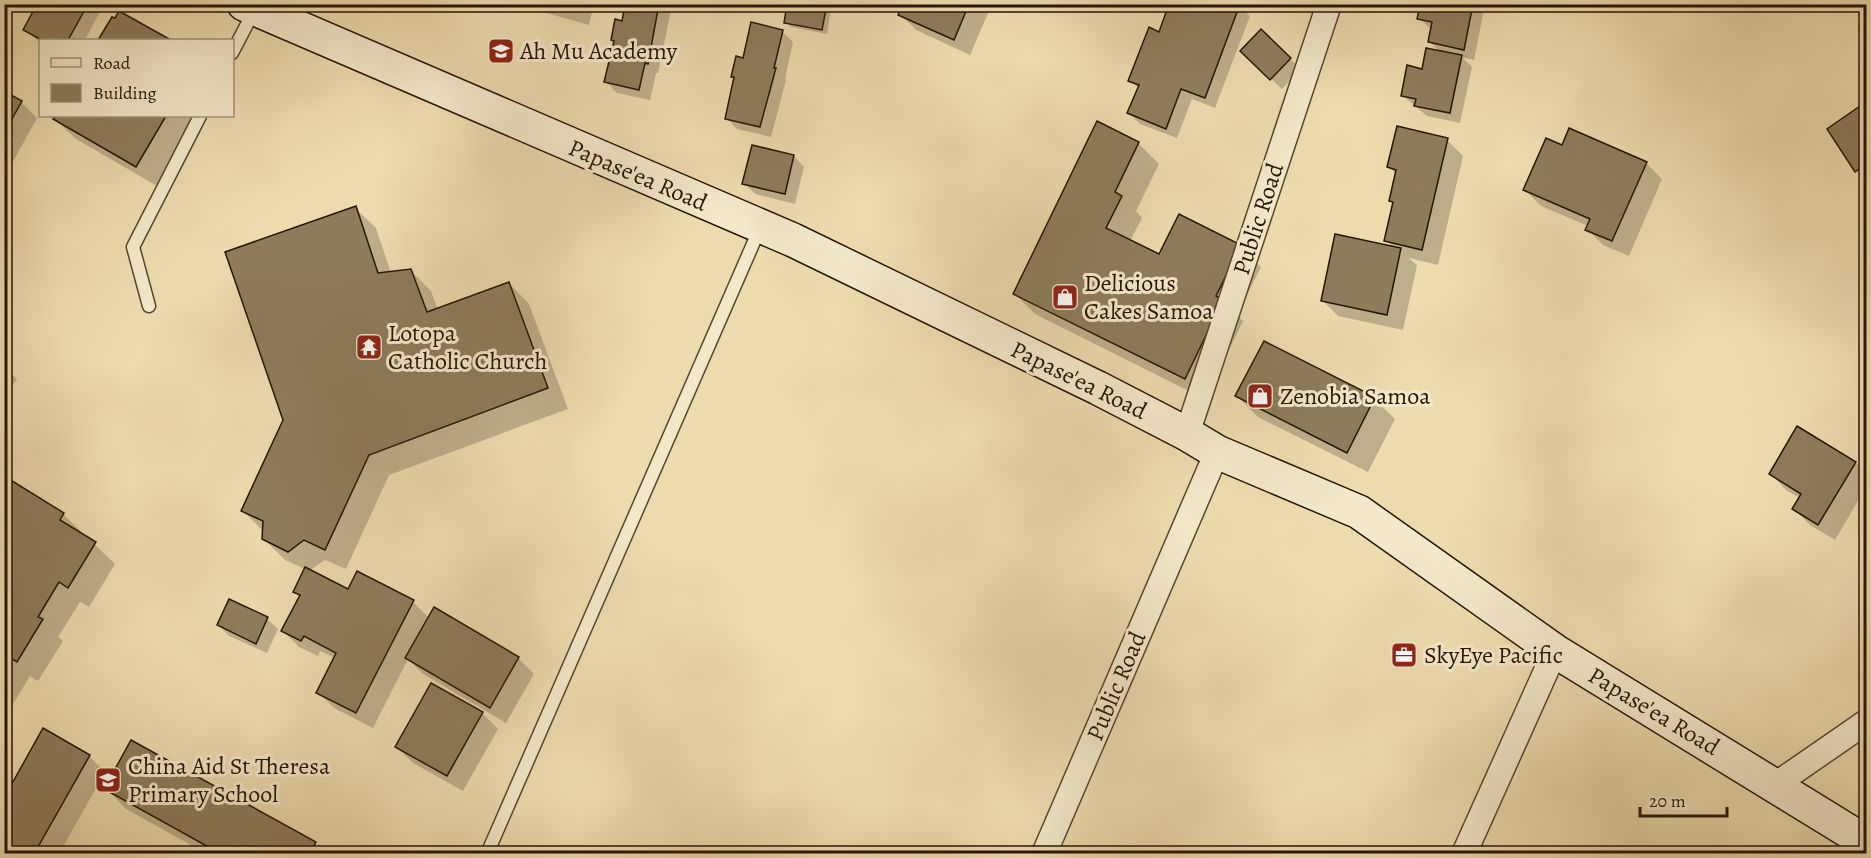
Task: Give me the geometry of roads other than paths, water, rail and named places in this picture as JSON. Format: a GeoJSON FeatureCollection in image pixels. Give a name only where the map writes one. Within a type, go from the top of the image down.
{"type":"FeatureCollection","features":[{"type":"Feature","properties":{"kind":"main road","name":"Papase'ea Road"},"geometry":{"type":"LineString","coordinates":[[249,7],[761,226],[1098,388],[1217,452],[1359,512],[1555,651],[1866,842]]}},
{"type":"Feature","properties":{"kind":"street","name":"Public Road"},"geometry":{"type":"LineString","coordinates":[[1187,434],[1329,4]]}},
{"type":"Feature","properties":{"kind":"street","name":"Public Road"},"geometry":{"type":"LineString","coordinates":[[1044,854],[1217,452]]}},
{"type":"Feature","properties":{"kind":"street"},"geometry":{"type":"LineString","coordinates":[[1464,854],[1555,651]]}},
{"type":"Feature","properties":{"kind":"street"},"geometry":{"type":"LineString","coordinates":[[1775,785],[1866,722]]}},
{"type":"Feature","properties":{"kind":"lane"},"geometry":{"type":"LineString","coordinates":[[234,47],[249,7]]}},
{"type":"Feature","properties":{"kind":"lane"},"geometry":{"type":"LineString","coordinates":[[149,306],[133,247],[199,117]]}},
{"type":"Feature","properties":{"kind":"lane"},"geometry":{"type":"LineString","coordinates":[[487,854],[761,226]]}},
{"type":"Feature","properties":{"kind":"place","name":"Ah Mu Academy"},"geometry":{"type":"Point","coordinates":[501,51]}},
{"type":"Feature","properties":{"kind":"place","name":"Delicious Cakes Samoa"},"geometry":{"type":"Point","coordinates":[1065,297]}},
{"type":"Feature","properties":{"kind":"place","name":"Lotopa Catholic Church"},"geometry":{"type":"Point","coordinates":[369,347]}},
{"type":"Feature","properties":{"kind":"place","name":"Zenobia Samoa"},"geometry":{"type":"Point","coordinates":[1260,396]}},
{"type":"Feature","properties":{"kind":"place","name":"SkyEye Pacific"},"geometry":{"type":"Point","coordinates":[1404,655]}},
{"type":"Feature","properties":{"kind":"place","name":"China Aid St Theresa Primary School"},"geometry":{"type":"Point","coordinates":[108,780]}}]}
